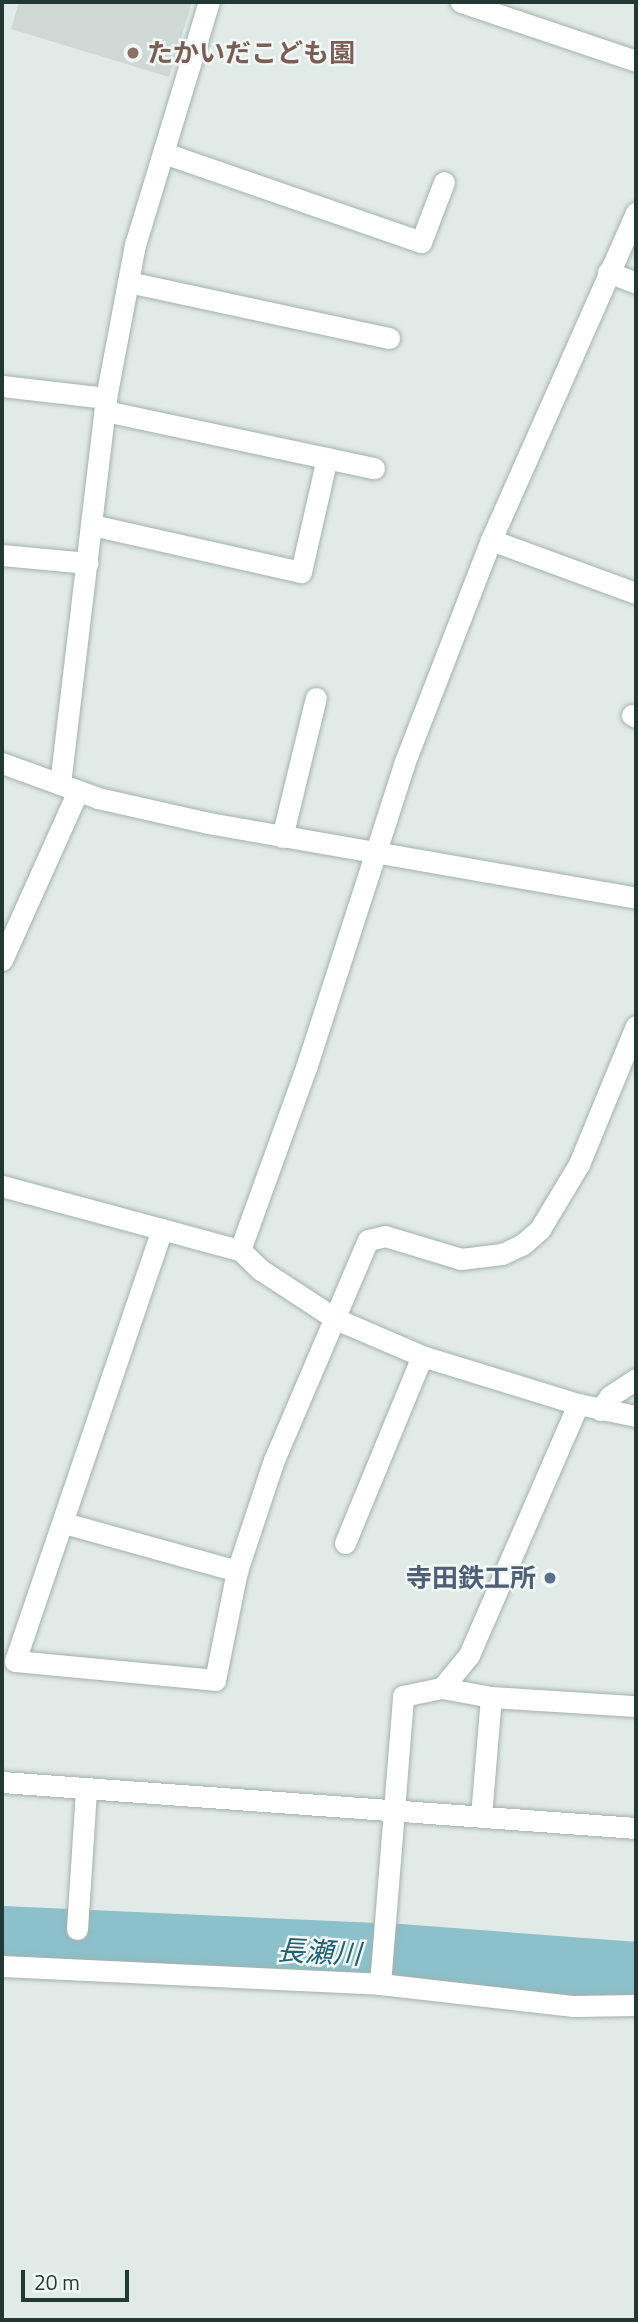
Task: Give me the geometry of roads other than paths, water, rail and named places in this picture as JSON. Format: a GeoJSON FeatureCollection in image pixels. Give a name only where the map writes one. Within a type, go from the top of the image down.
{"type":"FeatureCollection","features":[{"type":"Feature","properties":{"kind":"street"},"geometry":{"type":"LineString","coordinates":[[2,959],[69,787],[105,404],[128,282],[209,2]]}},
{"type":"Feature","properties":{"kind":"street"},"geometry":{"type":"LineString","coordinates":[[461,2],[636,61]]}},
{"type":"Feature","properties":{"kind":"street"},"geometry":{"type":"LineString","coordinates":[[164,153],[421,242],[444,182]]}},
{"type":"Feature","properties":{"kind":"street"},"geometry":{"type":"LineString","coordinates":[[240,1250],[306,1068],[372,854],[491,540],[636,213]]}},
{"type":"Feature","properties":{"kind":"street"},"geometry":{"type":"LineString","coordinates":[[608,272],[636,283]]}},
{"type":"Feature","properties":{"kind":"street"},"geometry":{"type":"LineString","coordinates":[[128,282],[389,338]]}},
{"type":"Feature","properties":{"kind":"street"},"geometry":{"type":"LineString","coordinates":[[2,386],[105,404],[374,468]]}},
{"type":"Feature","properties":{"kind":"street"},"geometry":{"type":"LineString","coordinates":[[92,525],[301,572],[327,458]]}},
{"type":"Feature","properties":{"kind":"street"},"geometry":{"type":"LineString","coordinates":[[491,540],[636,593]]}},
{"type":"Feature","properties":{"kind":"street"},"geometry":{"type":"LineString","coordinates":[[2,555],[88,563]]}},
{"type":"Feature","properties":{"kind":"street"},"geometry":{"type":"LineString","coordinates":[[282,837],[316,698]]}},
{"type":"Feature","properties":{"kind":"street"},"geometry":{"type":"LineString","coordinates":[[2,763],[69,787],[282,837],[636,898]]}},
{"type":"Feature","properties":{"kind":"street"},"geometry":{"type":"LineString","coordinates":[[162,1229],[64,1523],[8,1661],[215,1680],[237,1571],[274,1460],[368,1240],[385,1236],[461,1259],[482,1258],[523,1244],[540,1229],[579,1164],[636,1026]]}},
{"type":"Feature","properties":{"kind":"street"},"geometry":{"type":"LineString","coordinates":[[2,1186],[240,1250],[261,1270],[336,1319],[422,1356],[578,1404],[636,1416]]}},
{"type":"Feature","properties":{"kind":"street"},"geometry":{"type":"LineString","coordinates":[[345,1544],[422,1356]]}},
{"type":"Feature","properties":{"kind":"street"},"geometry":{"type":"LineString","coordinates":[[600,1410],[610,1396],[636,1379]]}},
{"type":"Feature","properties":{"kind":"street"},"geometry":{"type":"LineString","coordinates":[[442,1688],[477,1641],[578,1404]]}},
{"type":"Feature","properties":{"kind":"street"},"geometry":{"type":"LineString","coordinates":[[64,1523],[237,1571]]}},
{"type":"Feature","properties":{"kind":"street"},"geometry":{"type":"LineString","coordinates":[[380,1984],[403,1696],[442,1688],[491,1697],[636,1706]]}},
{"type":"Feature","properties":{"kind":"street"},"geometry":{"type":"LineString","coordinates":[[481,1816],[491,1697]]}},
{"type":"Feature","properties":{"kind":"street"},"geometry":{"type":"LineString","coordinates":[[2,1782],[636,1828]]}},
{"type":"Feature","properties":{"kind":"street"},"geometry":{"type":"LineString","coordinates":[[77,1929],[86,1788]]}},
{"type":"Feature","properties":{"kind":"street"},"geometry":{"type":"LineString","coordinates":[[2,1966],[380,1984],[574,2006],[636,2006]]}},
{"type":"Feature","properties":{"kind":"waterway","name":"長瀬川"},"geometry":{"type":"LineString","coordinates":[[2,1938],[398,1956],[636,1974]]}},
{"type":"Feature","properties":{"kind":"place","name":"たかいだこども園"},"geometry":{"type":"Point","coordinates":[133,53]}},
{"type":"Feature","properties":{"kind":"place","name":"寺田鉄工所"},"geometry":{"type":"Point","coordinates":[550,1578]}}]}
